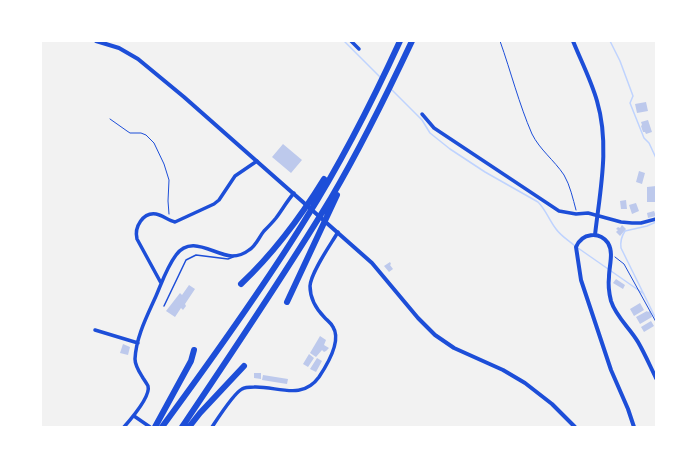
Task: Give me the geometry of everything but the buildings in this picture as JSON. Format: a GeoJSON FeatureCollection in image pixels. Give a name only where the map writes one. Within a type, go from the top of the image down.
{"type":"FeatureCollection","features":[{"type":"Feature","properties":{"kind":"highway"},"geometry":{"type":"LineString","coordinates":[[162,427],[238,322],[287,248],[327,182],[368,106],[400,41]]}},
{"type":"Feature","properties":{"kind":"highway"},"geometry":{"type":"LineString","coordinates":[[287,302],[357,152],[412,41]]}},
{"type":"Feature","properties":{"kind":"highway"},"geometry":{"type":"LineString","coordinates":[[242,284],[275,249],[290,230],[320,187],[368,106]]}},
{"type":"Feature","properties":{"kind":"highway"},"geometry":{"type":"LineString","coordinates":[[182,427],[307,237],[357,152]]}},
{"type":"Feature","properties":{"kind":"highway"},"geometry":{"type":"LineString","coordinates":[[154,427],[191,361],[194,350]]}},
{"type":"Feature","properties":{"kind":"highway"},"geometry":{"type":"LineString","coordinates":[[189,427],[200,413],[244,366]]}},
{"type":"Feature","properties":{"kind":"street"},"geometry":{"type":"LineString","coordinates":[[96,41],[119,48],[147,65],[372,263],[418,318],[435,335],[454,348],[503,370],[524,382],[552,404],[575,427]]}},
{"type":"Feature","properties":{"kind":"street"},"geometry":{"type":"LineString","coordinates":[[351,41],[359,48]]}},
{"type":"Feature","properties":{"kind":"street"},"geometry":{"type":"LineString","coordinates":[[573,41],[592,86],[602,120],[604,152],[595,235]]}},
{"type":"Feature","properties":{"kind":"street"},"geometry":{"type":"LineString","coordinates":[[422,114],[434,128],[559,211],[576,214],[588,213],[621,222],[632,223],[641,223],[656,219]]}},
{"type":"Feature","properties":{"kind":"street"},"geometry":{"type":"LineString","coordinates":[[161,283],[136,233],[139,223],[147,215],[152,214],[158,214],[174,222],[214,204],[219,200],[235,176],[257,161]]}},
{"type":"Feature","properties":{"kind":"street"},"geometry":{"type":"LineString","coordinates":[[124,427],[136,417],[145,399],[148,387],[137,369],[135,360],[138,343],[144,322],[169,265],[177,253],[184,248],[194,246],[204,247],[231,256],[249,250],[254,246],[263,232],[277,217],[283,206],[294,193]]}},
{"type":"Feature","properties":{"kind":"street"},"geometry":{"type":"LineString","coordinates":[[212,427],[236,393],[242,388],[261,387],[292,391],[300,390],[313,384],[319,377],[334,352],[336,332],[333,326],[316,308],[312,301],[310,284],[320,262],[338,232]]}},
{"type":"Feature","properties":{"kind":"street"},"geometry":{"type":"LineString","coordinates":[[634,427],[611,370],[580,275],[576,247],[586,236],[595,235],[604,239],[608,244],[611,254],[608,284],[611,301],[616,311],[638,342],[656,378]]}},
{"type":"Feature","properties":{"kind":"street"},"geometry":{"type":"LineString","coordinates":[[95,330],[138,343]]}},
{"type":"Feature","properties":{"kind":"street"},"geometry":{"type":"LineString","coordinates":[[136,417],[150,427]]}},
{"type":"Feature","properties":{"kind":"lane"},"geometry":{"type":"LineString","coordinates":[[164,306],[186,260],[196,254],[228,260],[236,255]]}},
{"type":"Feature","properties":{"kind":"path"},"geometry":{"type":"LineString","coordinates":[[500,41],[519,101],[533,134],[542,149],[552,159],[565,177],[576,209],[576,214]]}},
{"type":"Feature","properties":{"kind":"path"},"geometry":{"type":"LineString","coordinates":[[110,119],[130,133],[141,133],[146,135],[154,143],[164,164],[169,180],[168,220]]}},
{"type":"Feature","properties":{"kind":"path"},"geometry":{"type":"LineString","coordinates":[[611,254],[624,264],[656,322]]}},
{"type":"Feature","properties":{"kind":"waterway"},"geometry":{"type":"LineString","coordinates":[[344,41],[381,78]]}},
{"type":"Feature","properties":{"kind":"waterway"},"geometry":{"type":"LineString","coordinates":[[610,41],[620,61],[633,96],[630,103],[644,138],[649,143],[656,158]]}},
{"type":"Feature","properties":{"kind":"waterway"},"geometry":{"type":"LineString","coordinates":[[392,90],[422,120],[430,133],[450,149],[485,172],[538,202],[562,236],[575,246]]}},
{"type":"Feature","properties":{"kind":"waterway"},"geometry":{"type":"LineString","coordinates":[[656,222],[647,226],[625,231],[621,243],[621,248],[656,319]]}},
{"type":"Feature","properties":{"kind":"waterway"},"geometry":{"type":"LineString","coordinates":[[578,248],[644,294]]}}]}
